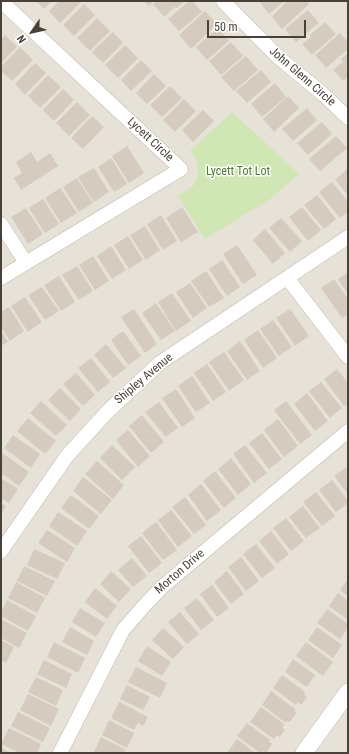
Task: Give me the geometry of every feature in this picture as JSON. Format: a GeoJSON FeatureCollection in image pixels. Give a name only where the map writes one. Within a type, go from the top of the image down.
{"type":"FeatureCollection","features":[{"type":"Feature","properties":{"kind":"street","name":"Lycett Circle"},"geometry":{"type":"LineString","coordinates":[[1,1],[181,169],[1,278]]}},
{"type":"Feature","properties":{"kind":"street","name":"John Glenn Circle"},"geometry":{"type":"LineString","coordinates":[[223,1],[278,58],[324,95],[348,118]]}},
{"type":"Feature","properties":{"kind":"street"},"geometry":{"type":"LineString","coordinates":[[1,224],[26,263]]}},
{"type":"Feature","properties":{"kind":"street","name":"Shipley Avenue"},"geometry":{"type":"LineString","coordinates":[[1,551],[67,456],[108,411],[161,362],[288,279],[348,237]]}},
{"type":"Feature","properties":{"kind":"street"},"geometry":{"type":"LineString","coordinates":[[288,279],[348,357]]}},
{"type":"Feature","properties":{"kind":"street","name":"Morton Drive"},"geometry":{"type":"LineString","coordinates":[[60,753],[123,630],[143,607],[162,587],[348,431]]}},
{"type":"Feature","properties":{"kind":"street"},"geometry":{"type":"LineString","coordinates":[[304,753],[348,692]]}},
{"type":"Feature","properties":{"kind":"shaded area"},"geometry":{"type":"Polygon","coordinates":[[[1,1],[348,1],[348,753],[1,753],[1,1]]]}},
{"type":"Feature","properties":{"kind":"green space","name":"Lycett Tot Lot"},"geometry":{"type":"Polygon","coordinates":[[[232,112],[299,174],[269,200],[205,239],[178,196],[194,185],[198,175],[197,160],[190,151],[232,112]]]}},
{"type":"Feature","properties":{"kind":"building"},"geometry":{"type":"Polygon","coordinates":[[[36,1],[52,1],[44,9],[36,1]]]}},
{"type":"Feature","properties":{"kind":"building"},"geometry":{"type":"Polygon","coordinates":[[[59,1],[81,2],[60,23],[49,11],[59,1]]]}},
{"type":"Feature","properties":{"kind":"building"},"geometry":{"type":"Polygon","coordinates":[[[144,1],[154,1],[149,6],[144,1]]]}},
{"type":"Feature","properties":{"kind":"building"},"geometry":{"type":"Polygon","coordinates":[[[157,1],[185,1],[177,8],[175,7],[164,17],[153,4],[157,1]]]}},
{"type":"Feature","properties":{"kind":"building"},"geometry":{"type":"Polygon","coordinates":[[[189,1],[192,1],[202,12],[179,31],[168,19],[189,1]]]}},
{"type":"Feature","properties":{"kind":"building"},"geometry":{"type":"Polygon","coordinates":[[[259,1],[284,1],[269,14],[259,1]]]}},
{"type":"Feature","properties":{"kind":"building"},"geometry":{"type":"Polygon","coordinates":[[[287,1],[307,1],[309,4],[282,29],[272,17],[287,1]]]}},
{"type":"Feature","properties":{"kind":"building"},"geometry":{"type":"Polygon","coordinates":[[[84,4],[95,15],[74,36],[63,25],[84,4]]]}},
{"type":"Feature","properties":{"kind":"building"},"geometry":{"type":"Polygon","coordinates":[[[308,10],[319,23],[296,42],[285,29],[308,10]]]}},
{"type":"Feature","properties":{"kind":"building"},"geometry":{"type":"Polygon","coordinates":[[[205,11],[217,24],[191,49],[179,35],[205,11]]]}},
{"type":"Feature","properties":{"kind":"building"},"geometry":{"type":"Polygon","coordinates":[[[97,18],[110,31],[90,51],[77,38],[97,18]]]}},
{"type":"Feature","properties":{"kind":"building"},"geometry":{"type":"Polygon","coordinates":[[[325,22],[336,34],[312,55],[302,44],[325,22]]]}},
{"type":"Feature","properties":{"kind":"building"},"geometry":{"type":"Polygon","coordinates":[[[218,28],[229,41],[207,60],[196,47],[218,28]]]}},
{"type":"Feature","properties":{"kind":"building"},"geometry":{"type":"Polygon","coordinates":[[[113,32],[123,43],[103,63],[92,52],[113,32]]]}},
{"type":"Feature","properties":{"kind":"building"},"geometry":{"type":"Polygon","coordinates":[[[340,33],[348,42],[348,49],[326,68],[315,55],[340,33]]]}},
{"type":"Feature","properties":{"kind":"building"},"geometry":{"type":"Polygon","coordinates":[[[5,35],[17,47],[1,63],[1,40],[5,35]]]}},
{"type":"Feature","properties":{"kind":"building"},"geometry":{"type":"Polygon","coordinates":[[[231,42],[243,56],[221,75],[209,61],[231,42]]]}},
{"type":"Feature","properties":{"kind":"building"},"geometry":{"type":"Polygon","coordinates":[[[125,45],[138,58],[118,78],[105,65],[125,45]]]}},
{"type":"Feature","properties":{"kind":"building"},"geometry":{"type":"Polygon","coordinates":[[[20,47],[33,60],[12,81],[1,71],[1,67],[20,47]]]}},
{"type":"Feature","properties":{"kind":"building"},"geometry":{"type":"Polygon","coordinates":[[[348,53],[348,77],[343,81],[333,70],[343,62],[341,59],[348,53]]]}},
{"type":"Feature","properties":{"kind":"building"},"geometry":{"type":"Polygon","coordinates":[[[246,56],[258,70],[234,91],[221,77],[246,56]]]}},
{"type":"Feature","properties":{"kind":"building"},"geometry":{"type":"Polygon","coordinates":[[[141,60],[152,71],[131,91],[121,80],[141,60]]]}},
{"type":"Feature","properties":{"kind":"building"},"geometry":{"type":"Polygon","coordinates":[[[35,63],[46,73],[25,95],[15,84],[35,63]]]}},
{"type":"Feature","properties":{"kind":"building"},"geometry":{"type":"Polygon","coordinates":[[[261,70],[271,82],[247,103],[236,91],[261,70]]]}},
{"type":"Feature","properties":{"kind":"building"},"geometry":{"type":"Polygon","coordinates":[[[154,74],[166,86],[147,104],[136,93],[154,74]]]}},
{"type":"Feature","properties":{"kind":"building"},"geometry":{"type":"Polygon","coordinates":[[[48,75],[61,87],[40,108],[28,96],[48,75]]]}},
{"type":"Feature","properties":{"kind":"building"},"geometry":{"type":"Polygon","coordinates":[[[275,83],[286,97],[262,117],[251,104],[275,83]]]}},
{"type":"Feature","properties":{"kind":"building"},"geometry":{"type":"Polygon","coordinates":[[[170,86],[182,98],[162,117],[150,105],[170,86]]]}},
{"type":"Feature","properties":{"kind":"building"},"geometry":{"type":"Polygon","coordinates":[[[63,89],[74,100],[54,121],[43,110],[63,89]]]}},
{"type":"Feature","properties":{"kind":"building"},"geometry":{"type":"Polygon","coordinates":[[[288,96],[299,108],[274,132],[263,119],[288,96]]]}},
{"type":"Feature","properties":{"kind":"building"},"geometry":{"type":"Polygon","coordinates":[[[184,99],[196,111],[175,132],[163,120],[184,99]]]}},
{"type":"Feature","properties":{"kind":"building"},"geometry":{"type":"Polygon","coordinates":[[[77,102],[90,115],[69,136],[56,123],[77,102]]]}},
{"type":"Feature","properties":{"kind":"building"},"geometry":{"type":"Polygon","coordinates":[[[307,108],[317,120],[293,141],[282,129],[307,108]]]}},
{"type":"Feature","properties":{"kind":"building"},"geometry":{"type":"Polygon","coordinates":[[[203,110],[214,121],[193,142],[182,130],[203,110]]]}},
{"type":"Feature","properties":{"kind":"building"},"geometry":{"type":"Polygon","coordinates":[[[92,116],[104,127],[83,149],[71,138],[92,116]]]}},
{"type":"Feature","properties":{"kind":"building"},"geometry":{"type":"Polygon","coordinates":[[[322,122],[332,134],[308,155],[297,143],[322,122]]]}},
{"type":"Feature","properties":{"kind":"building"},"geometry":{"type":"Polygon","coordinates":[[[336,136],[347,148],[320,171],[309,159],[336,136]]]}},
{"type":"Feature","properties":{"kind":"building"},"geometry":{"type":"Polygon","coordinates":[[[127,146],[144,173],[129,183],[112,156],[127,146]]]}},
{"type":"Feature","properties":{"kind":"building"},"geometry":{"type":"Polygon","coordinates":[[[31,152],[37,162],[50,153],[58,166],[21,190],[14,178],[22,173],[16,162],[31,152]]]}},
{"type":"Feature","properties":{"kind":"building"},"geometry":{"type":"Polygon","coordinates":[[[111,158],[127,184],[114,192],[98,167],[111,158]]]}},
{"type":"Feature","properties":{"kind":"building"},"geometry":{"type":"Polygon","coordinates":[[[94,168],[109,192],[94,202],[78,177],[94,168]]]}},
{"type":"Feature","properties":{"kind":"building"},"geometry":{"type":"Polygon","coordinates":[[[347,169],[348,170],[348,195],[335,180],[347,169]]]}},
{"type":"Feature","properties":{"kind":"building"},"geometry":{"type":"Polygon","coordinates":[[[77,178],[93,203],[79,212],[63,187],[77,178]]]}},
{"type":"Feature","properties":{"kind":"building"},"geometry":{"type":"Polygon","coordinates":[[[332,182],[348,202],[348,212],[340,218],[319,192],[332,182]]]}},
{"type":"Feature","properties":{"kind":"building"},"geometry":{"type":"Polygon","coordinates":[[[60,188],[77,213],[61,223],[45,198],[60,188]]]}},
{"type":"Feature","properties":{"kind":"building"},"geometry":{"type":"Polygon","coordinates":[[[317,195],[336,219],[324,229],[304,205],[317,195]]]}},
{"type":"Feature","properties":{"kind":"building"},"geometry":{"type":"Polygon","coordinates":[[[43,199],[59,224],[45,233],[29,208],[43,199]]]}},
{"type":"Feature","properties":{"kind":"building"},"geometry":{"type":"Polygon","coordinates":[[[182,207],[198,232],[181,242],[166,218],[182,207]]]}},
{"type":"Feature","properties":{"kind":"building"},"geometry":{"type":"Polygon","coordinates":[[[302,207],[321,230],[308,241],[289,217],[302,207]]]}},
{"type":"Feature","properties":{"kind":"building"},"geometry":{"type":"Polygon","coordinates":[[[26,208],[43,234],[28,244],[11,217],[26,208]]]}},
{"type":"Feature","properties":{"kind":"building"},"geometry":{"type":"Polygon","coordinates":[[[161,215],[177,241],[163,250],[147,224],[161,215]]]}},
{"type":"Feature","properties":{"kind":"building"},"geometry":{"type":"Polygon","coordinates":[[[281,218],[302,241],[290,252],[269,228],[281,218]]]}},
{"type":"Feature","properties":{"kind":"building"},"geometry":{"type":"Polygon","coordinates":[[[145,226],[160,250],[146,260],[130,235],[145,226]]]}},
{"type":"Feature","properties":{"kind":"building"},"geometry":{"type":"Polygon","coordinates":[[[265,229],[285,253],[273,264],[253,240],[265,229]]]}},
{"type":"Feature","properties":{"kind":"building"},"geometry":{"type":"Polygon","coordinates":[[[128,236],[143,260],[129,269],[114,245],[128,236]]]}},
{"type":"Feature","properties":{"kind":"building"},"geometry":{"type":"Polygon","coordinates":[[[237,245],[257,275],[243,284],[223,254],[237,245]]]}},
{"type":"Feature","properties":{"kind":"building"},"geometry":{"type":"Polygon","coordinates":[[[111,246],[126,270],[112,279],[97,256],[111,246]]]}},
{"type":"Feature","properties":{"kind":"building"},"geometry":{"type":"Polygon","coordinates":[[[93,256],[109,281],[95,290],[79,265],[93,256]]]}},
{"type":"Feature","properties":{"kind":"building"},"geometry":{"type":"Polygon","coordinates":[[[222,260],[240,287],[227,296],[209,269],[222,260]]]}},
{"type":"Feature","properties":{"kind":"building"},"geometry":{"type":"Polygon","coordinates":[[[77,266],[93,291],[79,300],[62,275],[77,266]]]}},
{"type":"Feature","properties":{"kind":"building"},"geometry":{"type":"Polygon","coordinates":[[[206,271],[224,298],[209,307],[191,281],[206,271]]]}},
{"type":"Feature","properties":{"kind":"building"},"geometry":{"type":"Polygon","coordinates":[[[348,272],[348,294],[338,279],[348,272]]]}},
{"type":"Feature","properties":{"kind":"building"},"geometry":{"type":"Polygon","coordinates":[[[59,276],[75,302],[61,311],[44,285],[59,276]]]}},
{"type":"Feature","properties":{"kind":"building"},"geometry":{"type":"Polygon","coordinates":[[[334,279],[348,299],[348,314],[342,318],[321,288],[334,279]]]}},
{"type":"Feature","properties":{"kind":"building"},"geometry":{"type":"Polygon","coordinates":[[[190,283],[207,308],[193,318],[176,292],[190,283]]]}},
{"type":"Feature","properties":{"kind":"building"},"geometry":{"type":"Polygon","coordinates":[[[42,287],[59,311],[45,320],[28,295],[42,287]]]}},
{"type":"Feature","properties":{"kind":"building"},"geometry":{"type":"Polygon","coordinates":[[[172,293],[191,321],[176,331],[158,302],[172,293]]]}},
{"type":"Feature","properties":{"kind":"building"},"geometry":{"type":"Polygon","coordinates":[[[25,297],[42,322],[28,332],[11,306],[25,297]]]}},
{"type":"Feature","properties":{"kind":"building"},"geometry":{"type":"Polygon","coordinates":[[[156,303],[175,331],[161,340],[142,313],[156,303]]]}},
{"type":"Feature","properties":{"kind":"building"},"geometry":{"type":"Polygon","coordinates":[[[9,307],[24,331],[10,341],[1,327],[1,312],[9,307]]]}},
{"type":"Feature","properties":{"kind":"building"},"geometry":{"type":"Polygon","coordinates":[[[134,309],[157,344],[145,353],[121,317],[134,309]]]}},
{"type":"Feature","properties":{"kind":"building"},"geometry":{"type":"Polygon","coordinates":[[[290,309],[309,336],[295,346],[276,318],[290,309]]]}},
{"type":"Feature","properties":{"kind":"building"},"geometry":{"type":"Polygon","coordinates":[[[273,320],[292,347],[279,356],[260,329],[273,320]]]}},
{"type":"Feature","properties":{"kind":"building"},"geometry":{"type":"Polygon","coordinates":[[[258,330],[277,358],[263,368],[244,340],[258,330]]]}},
{"type":"Feature","properties":{"kind":"building"},"geometry":{"type":"Polygon","coordinates":[[[1,331],[8,342],[1,346],[1,331]]]}},
{"type":"Feature","properties":{"kind":"building"},"geometry":{"type":"Polygon","coordinates":[[[123,331],[141,356],[128,365],[111,340],[123,331]]]}},
{"type":"Feature","properties":{"kind":"building"},"geometry":{"type":"Polygon","coordinates":[[[240,341],[260,371],[247,380],[227,351],[240,341]]]}},
{"type":"Feature","properties":{"kind":"building"},"geometry":{"type":"Polygon","coordinates":[[[106,344],[126,368],[113,378],[94,355],[106,344]]]}},
{"type":"Feature","properties":{"kind":"building"},"geometry":{"type":"Polygon","coordinates":[[[224,352],[244,380],[229,391],[209,362],[224,352]]]}},
{"type":"Feature","properties":{"kind":"building"},"geometry":{"type":"Polygon","coordinates":[[[91,358],[110,382],[98,392],[78,368],[91,358]]]}},
{"type":"Feature","properties":{"kind":"building"},"geometry":{"type":"Polygon","coordinates":[[[207,364],[226,392],[213,401],[194,373],[207,364]]]}},
{"type":"Feature","properties":{"kind":"building"},"geometry":{"type":"Polygon","coordinates":[[[337,369],[348,383],[348,404],[344,406],[324,379],[337,369]]]}},
{"type":"Feature","properties":{"kind":"building"},"geometry":{"type":"Polygon","coordinates":[[[76,373],[95,395],[83,406],[63,384],[76,373]]]}},
{"type":"Feature","properties":{"kind":"building"},"geometry":{"type":"Polygon","coordinates":[[[192,376],[210,403],[196,412],[178,386],[192,376]]]}},
{"type":"Feature","properties":{"kind":"building"},"geometry":{"type":"Polygon","coordinates":[[[321,382],[342,408],[330,418],[309,391],[321,382]]]}},
{"type":"Feature","properties":{"kind":"building"},"geometry":{"type":"Polygon","coordinates":[[[60,388],[81,409],[70,421],[48,400],[60,388]]]}},
{"type":"Feature","properties":{"kind":"building"},"geometry":{"type":"Polygon","coordinates":[[[176,389],[195,418],[182,427],[162,398],[176,389]]]}},
{"type":"Feature","properties":{"kind":"building"},"geometry":{"type":"Polygon","coordinates":[[[307,393],[328,421],[315,431],[294,404],[307,393]]]}},
{"type":"Feature","properties":{"kind":"building"},"geometry":{"type":"Polygon","coordinates":[[[41,401],[67,425],[56,436],[30,413],[41,401]]]}},
{"type":"Feature","properties":{"kind":"building"},"geometry":{"type":"Polygon","coordinates":[[[286,401],[312,435],[300,444],[274,410],[286,401]]]}},
{"type":"Feature","properties":{"kind":"building"},"geometry":{"type":"Polygon","coordinates":[[[159,402],[178,428],[166,437],[145,412],[159,402]]]}},
{"type":"Feature","properties":{"kind":"building"},"geometry":{"type":"Polygon","coordinates":[[[142,415],[164,442],[151,453],[129,426],[142,415]]]}},
{"type":"Feature","properties":{"kind":"building"},"geometry":{"type":"Polygon","coordinates":[[[28,418],[56,441],[45,454],[17,431],[28,418]]]}},
{"type":"Feature","properties":{"kind":"building"},"geometry":{"type":"Polygon","coordinates":[[[278,419],[298,446],[284,457],[264,430],[278,419]]]}},
{"type":"Feature","properties":{"kind":"building"},"geometry":{"type":"Polygon","coordinates":[[[128,430],[150,456],[138,467],[116,440],[128,430]]]}},
{"type":"Feature","properties":{"kind":"building"},"geometry":{"type":"Polygon","coordinates":[[[262,433],[282,459],[269,469],[249,443],[262,433]]]}},
{"type":"Feature","properties":{"kind":"building"},"geometry":{"type":"Polygon","coordinates":[[[13,435],[40,454],[31,468],[4,448],[13,435]]]}},
{"type":"Feature","properties":{"kind":"building"},"geometry":{"type":"Polygon","coordinates":[[[112,445],[135,467],[122,480],[100,458],[112,445]]]}},
{"type":"Feature","properties":{"kind":"building"},"geometry":{"type":"Polygon","coordinates":[[[245,445],[267,473],[254,483],[233,454],[245,445]]]}},
{"type":"Feature","properties":{"kind":"building"},"geometry":{"type":"Polygon","coordinates":[[[1,452],[29,472],[19,486],[1,473],[1,452]]]}},
{"type":"Feature","properties":{"kind":"building"},"geometry":{"type":"Polygon","coordinates":[[[231,458],[251,484],[238,495],[218,469],[231,458]]]}},
{"type":"Feature","properties":{"kind":"building"},"geometry":{"type":"Polygon","coordinates":[[[97,461],[124,485],[113,499],[85,474],[97,461]]]}},
{"type":"Feature","properties":{"kind":"building"},"geometry":{"type":"Polygon","coordinates":[[[347,467],[348,468],[348,494],[334,476],[347,467]]]}},
{"type":"Feature","properties":{"kind":"building"},"geometry":{"type":"Polygon","coordinates":[[[215,471],[236,498],[224,508],[203,481],[215,471]]]}},
{"type":"Feature","properties":{"kind":"building"},"geometry":{"type":"Polygon","coordinates":[[[83,477],[112,500],[101,514],[73,491],[83,477]]]}},
{"type":"Feature","properties":{"kind":"building"},"geometry":{"type":"Polygon","coordinates":[[[1,478],[18,489],[9,503],[1,498],[1,478]]]}},
{"type":"Feature","properties":{"kind":"building"},"geometry":{"type":"Polygon","coordinates":[[[332,480],[348,501],[348,503],[336,512],[319,490],[332,480]]]}},
{"type":"Feature","properties":{"kind":"building"},"geometry":{"type":"Polygon","coordinates":[[[201,484],[221,510],[207,521],[188,495],[201,484]]]}},
{"type":"Feature","properties":{"kind":"building"},"geometry":{"type":"Polygon","coordinates":[[[316,492],[335,516],[322,526],[303,502],[316,492]]]}},
{"type":"Feature","properties":{"kind":"building"},"geometry":{"type":"Polygon","coordinates":[[[71,495],[99,516],[89,529],[61,508],[71,495]]]}},
{"type":"Feature","properties":{"kind":"building"},"geometry":{"type":"Polygon","coordinates":[[[185,497],[206,525],[194,534],[172,507],[185,497]]]}},
{"type":"Feature","properties":{"kind":"building"},"geometry":{"type":"Polygon","coordinates":[[[1,503],[6,506],[1,515],[1,503]]]}},
{"type":"Feature","properties":{"kind":"building"},"geometry":{"type":"Polygon","coordinates":[[[303,506],[320,528],[306,538],[289,517],[303,506]]]}},
{"type":"Feature","properties":{"kind":"building"},"geometry":{"type":"Polygon","coordinates":[[[171,510],[192,536],[178,547],[158,520],[171,510]]]}},
{"type":"Feature","properties":{"kind":"building"},"geometry":{"type":"Polygon","coordinates":[[[58,512],[87,531],[77,546],[49,526],[58,512]]]}},
{"type":"Feature","properties":{"kind":"building"},"geometry":{"type":"Polygon","coordinates":[[[286,518],[304,541],[291,551],[273,528],[286,518]]]}},
{"type":"Feature","properties":{"kind":"building"},"geometry":{"type":"Polygon","coordinates":[[[156,522],[177,550],[163,560],[142,533],[156,522]]]}},
{"type":"Feature","properties":{"kind":"building"},"geometry":{"type":"Polygon","coordinates":[[[47,530],[75,548],[67,562],[38,543],[47,530]]]}},
{"type":"Feature","properties":{"kind":"building"},"geometry":{"type":"Polygon","coordinates":[[[271,531],[289,554],[277,564],[259,541],[271,531]]]}},
{"type":"Feature","properties":{"kind":"building"},"geometry":{"type":"Polygon","coordinates":[[[141,536],[162,563],[149,573],[128,546],[141,536]]]}},
{"type":"Feature","properties":{"kind":"building"},"geometry":{"type":"Polygon","coordinates":[[[256,544],[275,568],[262,578],[243,554],[256,544]]]}},
{"type":"Feature","properties":{"kind":"building"},"geometry":{"type":"Polygon","coordinates":[[[34,549],[65,563],[57,579],[27,565],[34,549]]]}},
{"type":"Feature","properties":{"kind":"building"},"geometry":{"type":"Polygon","coordinates":[[[241,557],[259,581],[246,591],[228,567],[241,557]]]}},
{"type":"Feature","properties":{"kind":"building"},"geometry":{"type":"Polygon","coordinates":[[[132,558],[147,576],[133,587],[118,570],[132,558]]]}},
{"type":"Feature","properties":{"kind":"building"},"geometry":{"type":"Polygon","coordinates":[[[24,566],[55,581],[47,596],[17,581],[24,566]]]}},
{"type":"Feature","properties":{"kind":"building"},"geometry":{"type":"Polygon","coordinates":[[[111,571],[131,589],[119,602],[100,584],[111,571]]]}},
{"type":"Feature","properties":{"kind":"building"},"geometry":{"type":"Polygon","coordinates":[[[227,571],[244,594],[231,604],[214,582],[227,571]]]}},
{"type":"Feature","properties":{"kind":"building"},"geometry":{"type":"Polygon","coordinates":[[[348,579],[348,596],[340,590],[348,579]]]}},
{"type":"Feature","properties":{"kind":"building"},"geometry":{"type":"Polygon","coordinates":[[[16,582],[45,598],[37,613],[8,598],[16,582]]]}},
{"type":"Feature","properties":{"kind":"building"},"geometry":{"type":"Polygon","coordinates":[[[212,585],[229,608],[217,617],[200,594],[212,585]]]}},
{"type":"Feature","properties":{"kind":"building"},"geometry":{"type":"Polygon","coordinates":[[[95,588],[117,606],[107,619],[85,602],[95,588]]]}},
{"type":"Feature","properties":{"kind":"building"},"geometry":{"type":"Polygon","coordinates":[[[338,593],[348,601],[348,620],[329,606],[338,593]]]}},
{"type":"Feature","properties":{"kind":"building"},"geometry":{"type":"Polygon","coordinates":[[[197,598],[214,620],[201,630],[184,608],[197,598]]]}},
{"type":"Feature","properties":{"kind":"building"},"geometry":{"type":"Polygon","coordinates":[[[7,600],[36,616],[28,631],[1,616],[1,612],[7,600]]]}},
{"type":"Feature","properties":{"kind":"building"},"geometry":{"type":"Polygon","coordinates":[[[80,608],[105,623],[96,637],[72,622],[80,608]]]}},
{"type":"Feature","properties":{"kind":"building"},"geometry":{"type":"Polygon","coordinates":[[[327,609],[348,624],[348,628],[340,639],[317,623],[327,609]]]}},
{"type":"Feature","properties":{"kind":"building"},"geometry":{"type":"Polygon","coordinates":[[[180,612],[199,634],[187,644],[168,622],[180,612]]]}},
{"type":"Feature","properties":{"kind":"building"},"geometry":{"type":"Polygon","coordinates":[[[1,619],[27,633],[19,648],[1,638],[1,619]]]}},
{"type":"Feature","properties":{"kind":"building"},"geometry":{"type":"Polygon","coordinates":[[[70,627],[94,641],[87,655],[62,642],[70,627]]]}},
{"type":"Feature","properties":{"kind":"building"},"geometry":{"type":"Polygon","coordinates":[[[317,627],[342,645],[333,658],[308,640],[317,627]]]}},
{"type":"Feature","properties":{"kind":"building"},"geometry":{"type":"Polygon","coordinates":[[[163,628],[184,647],[173,659],[152,640],[163,628]]]}},
{"type":"Feature","properties":{"kind":"building"},"geometry":{"type":"Polygon","coordinates":[[[1,640],[14,647],[6,663],[1,660],[1,640]]]}},
{"type":"Feature","properties":{"kind":"building"},"geometry":{"type":"Polygon","coordinates":[[[54,642],[85,658],[78,673],[47,657],[54,642]]]}},
{"type":"Feature","properties":{"kind":"building"},"geometry":{"type":"Polygon","coordinates":[[[306,642],[333,662],[323,676],[296,656],[306,642]]]}},
{"type":"Feature","properties":{"kind":"building"},"geometry":{"type":"Polygon","coordinates":[[[147,646],[171,662],[162,676],[138,661],[147,646]]]}},
{"type":"Feature","properties":{"kind":"building"},"geometry":{"type":"Polygon","coordinates":[[[293,659],[315,675],[307,687],[285,672],[293,659]]]}},
{"type":"Feature","properties":{"kind":"building"},"geometry":{"type":"Polygon","coordinates":[[[44,660],[72,674],[66,688],[37,674],[44,660]]]}},
{"type":"Feature","properties":{"kind":"building"},"geometry":{"type":"Polygon","coordinates":[[[136,667],[167,683],[160,698],[128,682],[136,667]]]}},
{"type":"Feature","properties":{"kind":"building"},"geometry":{"type":"Polygon","coordinates":[[[282,675],[305,692],[304,694],[307,697],[301,705],[298,702],[296,705],[273,688],[282,675]]]}},
{"type":"Feature","properties":{"kind":"building"},"geometry":{"type":"Polygon","coordinates":[[[36,677],[63,690],[56,706],[28,692],[36,677]]]}},
{"type":"Feature","properties":{"kind":"building"},"geometry":{"type":"Polygon","coordinates":[[[127,685],[150,697],[143,710],[120,699],[127,685]]]}},
{"type":"Feature","properties":{"kind":"building"},"geometry":{"type":"Polygon","coordinates":[[[271,691],[297,712],[290,722],[287,721],[286,723],[262,705],[271,691]]]}},
{"type":"Feature","properties":{"kind":"building"},"geometry":{"type":"Polygon","coordinates":[[[28,694],[59,709],[51,726],[20,710],[28,694]]]}},
{"type":"Feature","properties":{"kind":"building"},"geometry":{"type":"Polygon","coordinates":[[[119,702],[148,717],[143,726],[138,723],[134,730],[111,718],[119,702]]]}},
{"type":"Feature","properties":{"kind":"building"},"geometry":{"type":"Polygon","coordinates":[[[261,707],[284,724],[282,728],[285,730],[280,737],[277,735],[274,739],[250,722],[261,707]]]}},
{"type":"Feature","properties":{"kind":"building"},"geometry":{"type":"Polygon","coordinates":[[[18,712],[50,728],[43,742],[11,726],[18,712]]]}},
{"type":"Feature","properties":{"kind":"building"},"geometry":{"type":"Polygon","coordinates":[[[109,720],[134,733],[127,748],[102,735],[109,720]]]}},
{"type":"Feature","properties":{"kind":"building"},"geometry":{"type":"Polygon","coordinates":[[[247,723],[270,740],[269,742],[272,744],[266,753],[262,751],[260,753],[237,736],[247,723]]]}},
{"type":"Feature","properties":{"kind":"building"},"geometry":{"type":"Polygon","coordinates":[[[9,728],[41,744],[37,753],[20,753],[1,744],[9,728]]]}},
{"type":"Feature","properties":{"kind":"building"},"geometry":{"type":"Polygon","coordinates":[[[101,737],[126,750],[124,753],[94,752],[101,737]]]}},
{"type":"Feature","properties":{"kind":"building"},"geometry":{"type":"Polygon","coordinates":[[[237,739],[255,753],[227,753],[237,739]]]}},
{"type":"Feature","properties":{"kind":"building"},"geometry":{"type":"Polygon","coordinates":[[[1,748],[11,753],[1,753],[1,748]]]}}]}
